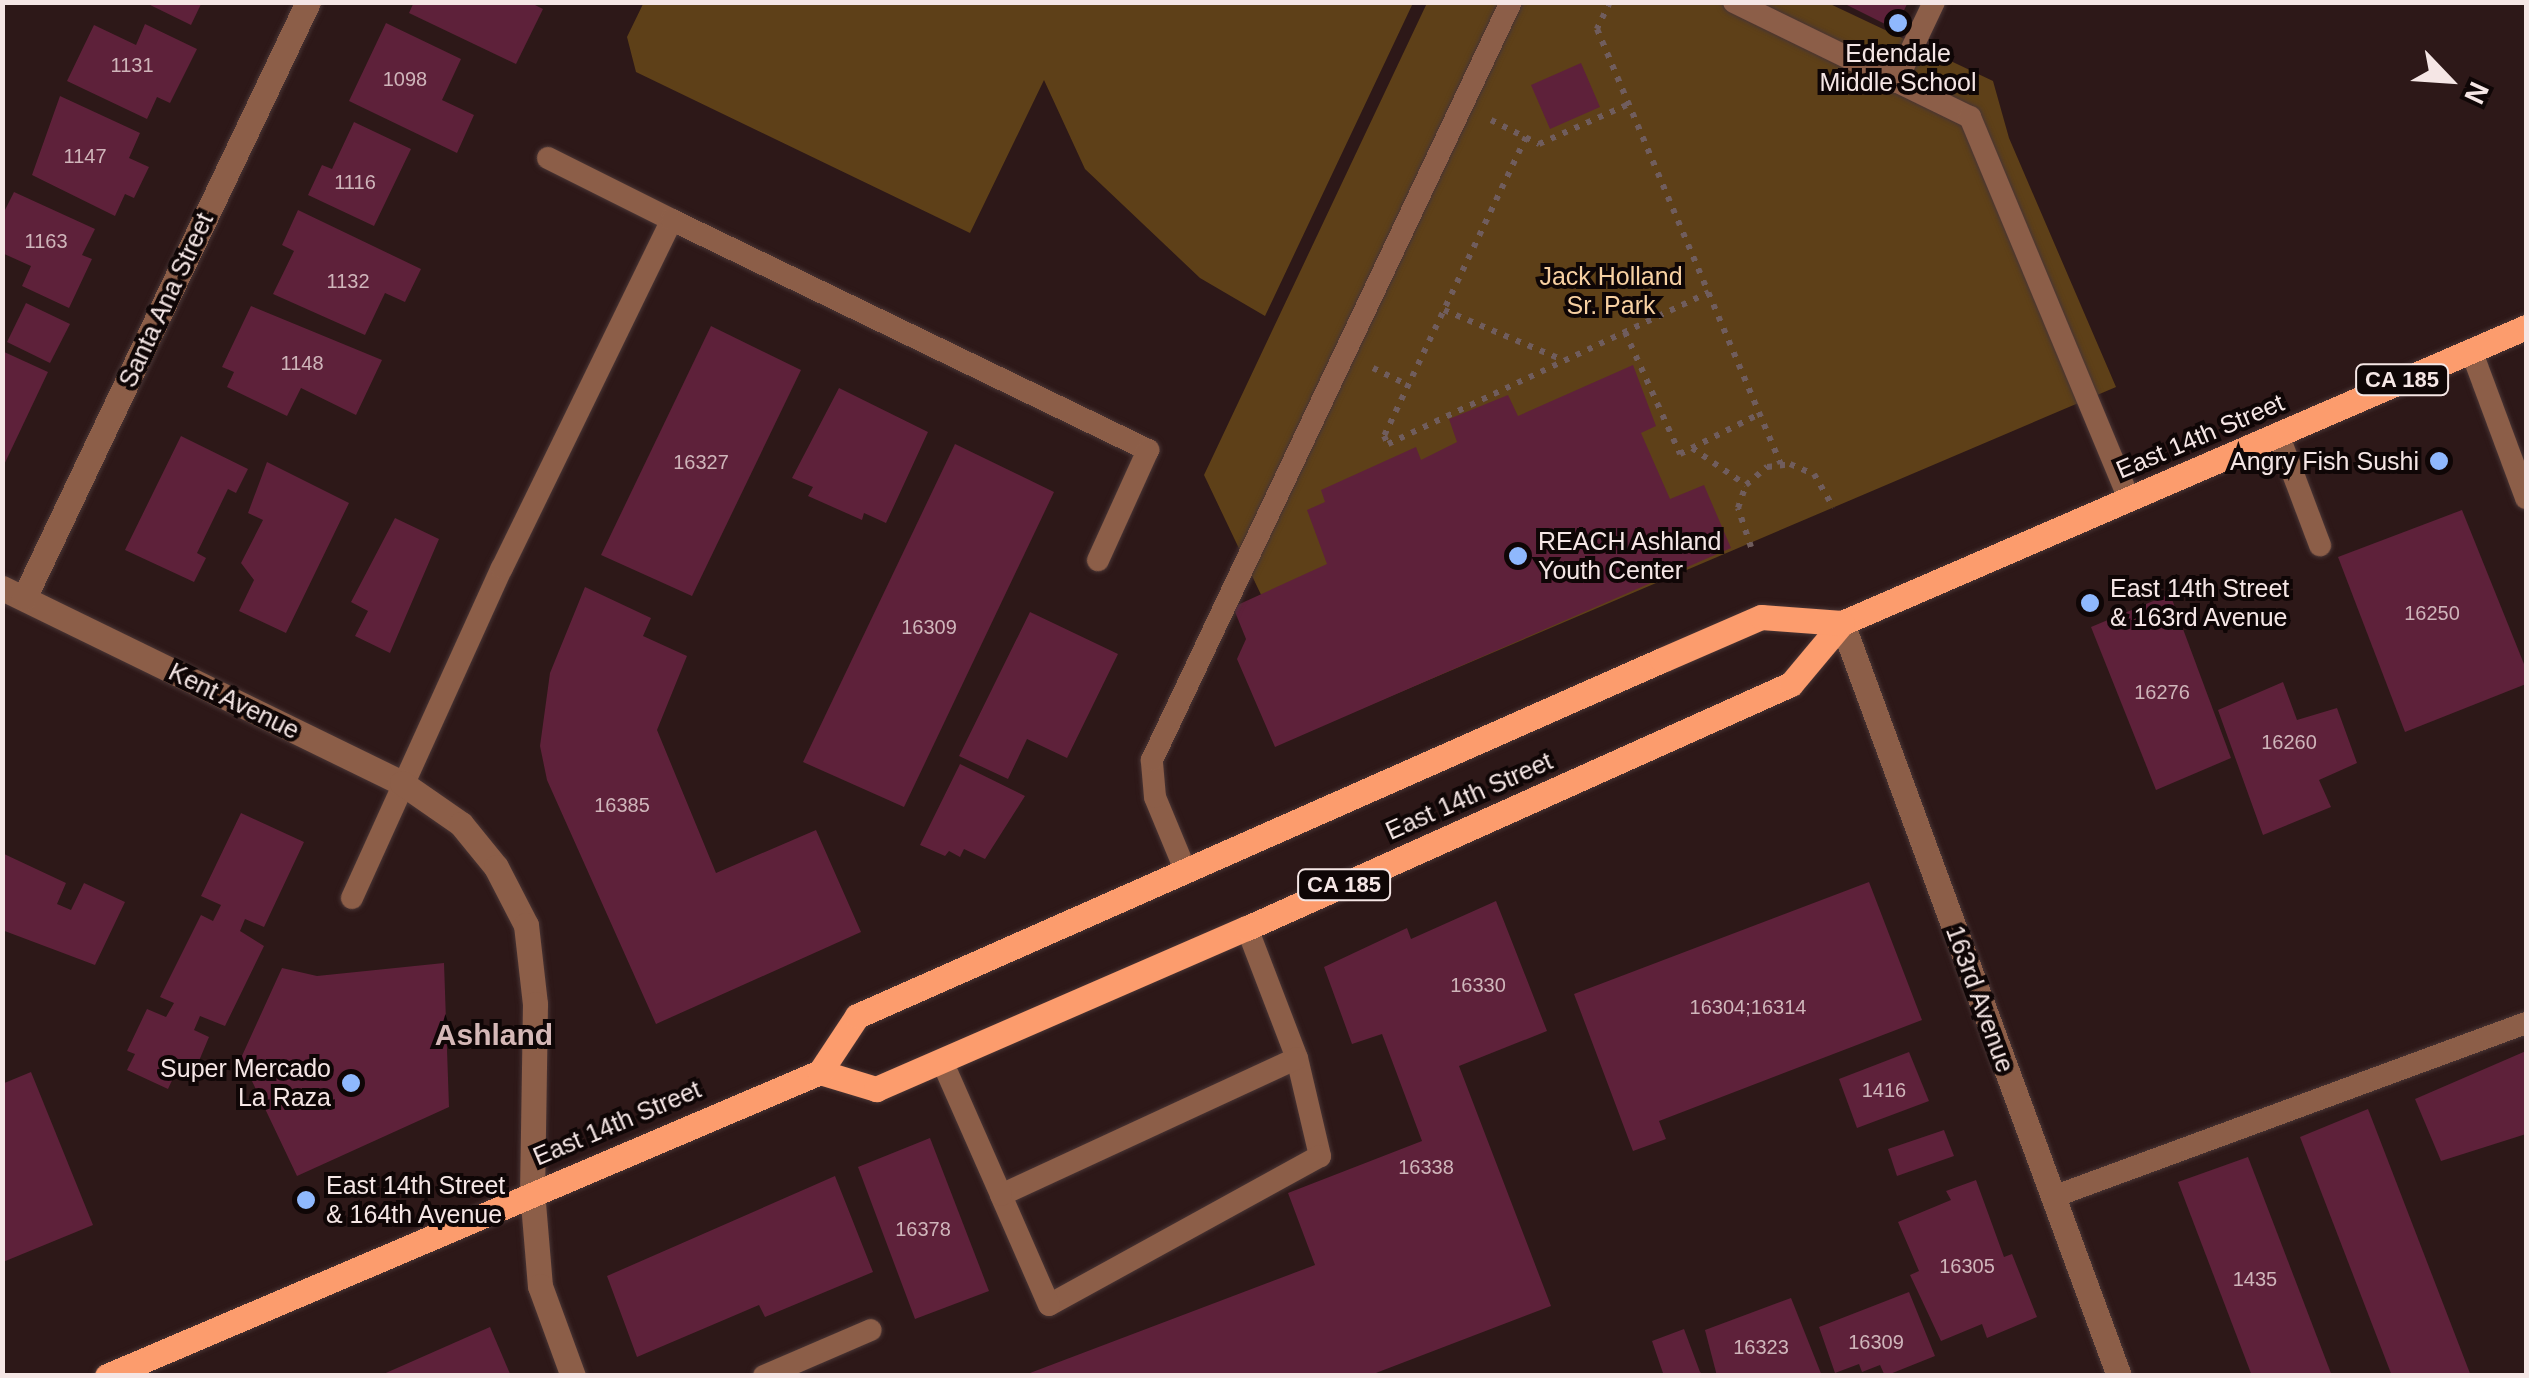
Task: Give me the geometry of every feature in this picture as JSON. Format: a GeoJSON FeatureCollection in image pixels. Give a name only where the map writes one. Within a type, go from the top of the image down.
{"type":"FeatureCollection","features":[{"type":"Feature","properties":{"kind":"main road","name":"East 14th Street"},"geometry":{"type":"LineString","coordinates":[[820,1072],[876,1088],[1247,928],[1791,684],[1842,623],[2526,326]]}},
{"type":"Feature","properties":{"kind":"main road","name":"East 14th Street"},"geometry":{"type":"LineString","coordinates":[[107,1376],[532,1191],[820,1072],[857,1016],[1762,617],[1842,623]]}},
{"type":"Feature","properties":{"kind":"street","name":"Santa Ana Street"},"geometry":{"type":"LineString","coordinates":[[13,593],[308,2]]}},
{"type":"Feature","properties":{"kind":"street","name":"Kent Avenue"},"geometry":{"type":"LineString","coordinates":[[13,593],[402,783],[461,824],[496,867],[526,925],[535,1004],[532,1191],[540,1286],[573,1376]]}},
{"type":"Feature","properties":{"kind":"street","name":"163rd Avenue"},"geometry":{"type":"LineString","coordinates":[[1842,623],[2054,1196],[2111,1373]]}},
{"type":"Feature","properties":{"kind":"lane"},"geometry":{"type":"LineString","coordinates":[[1186,872],[1154,797],[1152,760],[1511,2]]}},
{"type":"Feature","properties":{"kind":"lane"},"geometry":{"type":"LineString","coordinates":[[1734,2],[1970,117],[2129,499]]}},
{"type":"Feature","properties":{"kind":"lane"},"geometry":{"type":"LineString","coordinates":[[1896,82],[1934,2]]}},
{"type":"Feature","properties":{"kind":"lane"},"geometry":{"type":"LineString","coordinates":[[548,158],[1148,450],[1098,560]]}},
{"type":"Feature","properties":{"kind":"lane"},"geometry":{"type":"LineString","coordinates":[[352,898],[402,783],[672,220]]}},
{"type":"Feature","properties":{"kind":"lane"},"geometry":{"type":"LineString","coordinates":[[2472,350],[2526,498]]}},
{"type":"Feature","properties":{"kind":"lane"},"geometry":{"type":"LineString","coordinates":[[2278,434],[2320,545]]}},
{"type":"Feature","properties":{"kind":"lane"},"geometry":{"type":"LineString","coordinates":[[942,1061],[1049,1305],[1320,1156],[1297,1058],[1247,928]]}},
{"type":"Feature","properties":{"kind":"lane"},"geometry":{"type":"LineString","coordinates":[[2054,1196],[2526,1023]]}},
{"type":"Feature","properties":{"kind":"lane"},"geometry":{"type":"LineString","coordinates":[[1000,1195],[1297,1058]]}},
{"type":"Feature","properties":{"kind":"lane"},"geometry":{"type":"LineString","coordinates":[[764,1376],[870,1330]]}},
{"type":"Feature","properties":{"kind":"path"},"geometry":{"type":"LineString","coordinates":[[1610,2],[1597,29],[1781,464]]}},
{"type":"Feature","properties":{"kind":"path"},"geometry":{"type":"LineString","coordinates":[[1462,106],[1539,144],[1626,105]]}},
{"type":"Feature","properties":{"kind":"path"},"geometry":{"type":"LineString","coordinates":[[1526,136],[1384,436],[1388,444],[1709,292]]}},
{"type":"Feature","properties":{"kind":"path"},"geometry":{"type":"LineString","coordinates":[[1444,310],[1564,361]]}},
{"type":"Feature","properties":{"kind":"path"},"geometry":{"type":"LineString","coordinates":[[1625,332],[1680,454],[1760,413]]}},
{"type":"Feature","properties":{"kind":"path"},"geometry":{"type":"LineString","coordinates":[[1692,448],[1746,485]]}},
{"type":"Feature","properties":{"kind":"path"},"geometry":{"type":"LineString","coordinates":[[1751,547],[1739,519],[1746,485],[1781,464],[1814,474],[1834,508]]}},
{"type":"Feature","properties":{"kind":"green space"},"geometry":{"type":"Polygon","coordinates":[[[644,2],[1413,3],[1265,316],[1200,278],[1085,169],[1044,80],[970,233],[636,72],[627,37],[644,2]]]}},
{"type":"Feature","properties":{"kind":"green space","name":"Jack Holland Sr. Park"},"geometry":{"type":"Polygon","coordinates":[[[1427,3],[1828,3],[1993,81],[2009,138],[2116,387],[1323,725],[1204,475],[1427,3]]]}},
{"type":"Feature","properties":{"kind":"building"},"geometry":{"type":"Polygon","coordinates":[[[144,2],[202,2],[191,25],[144,2]]]}},
{"type":"Feature","properties":{"kind":"building"},"geometry":{"type":"Polygon","coordinates":[[[414,2],[529,2],[543,9],[516,64],[409,13],[414,2]]]}},
{"type":"Feature","properties":{"kind":"building"},"geometry":{"type":"Polygon","coordinates":[[[1841,2],[1908,2],[1895,29],[1841,2]]]}},
{"type":"Feature","properties":{"kind":"building"},"geometry":{"type":"Polygon","coordinates":[[[386,23],[461,59],[442,100],[474,115],[457,153],[349,101],[386,23]]]}},
{"type":"Feature","properties":{"kind":"building"},"geometry":{"type":"Polygon","coordinates":[[[145,24],[197,49],[170,103],[157,97],[147,119],[67,81],[94,25],[136,45],[145,24]]]}},
{"type":"Feature","properties":{"kind":"building"},"geometry":{"type":"Polygon","coordinates":[[[1581,63],[1600,107],[1550,129],[1531,85],[1581,63]]]}},
{"type":"Feature","properties":{"kind":"building"},"geometry":{"type":"Polygon","coordinates":[[[60,96],[140,133],[129,158],[149,167],[134,198],[125,194],[115,216],[32,175],[60,96]]]}},
{"type":"Feature","properties":{"kind":"building"},"geometry":{"type":"Polygon","coordinates":[[[354,122],[411,149],[374,226],[308,195],[322,165],[332,169],[354,122]]]}},
{"type":"Feature","properties":{"kind":"building"},"geometry":{"type":"Polygon","coordinates":[[[14,192],[95,229],[82,255],[92,259],[69,308],[22,286],[31,266],[2,253],[2,216],[14,192]]]}},
{"type":"Feature","properties":{"kind":"building"},"geometry":{"type":"Polygon","coordinates":[[[298,210],[421,269],[405,302],[385,293],[365,335],[273,294],[294,251],[282,245],[298,210]]]}},
{"type":"Feature","properties":{"kind":"building"},"geometry":{"type":"Polygon","coordinates":[[[26,303],[70,324],[50,363],[7,342],[26,303]]]}},
{"type":"Feature","properties":{"kind":"building"},"geometry":{"type":"Polygon","coordinates":[[[251,306],[382,360],[356,415],[301,388],[287,416],[227,387],[234,372],[222,367],[251,306]]]}},
{"type":"Feature","properties":{"kind":"building"},"geometry":{"type":"Polygon","coordinates":[[[711,326],[801,370],[692,596],[601,555],[711,326]]]}},
{"type":"Feature","properties":{"kind":"building"},"geometry":{"type":"Polygon","coordinates":[[[2,351],[48,372],[2,469],[2,351]]]}},
{"type":"Feature","properties":{"kind":"building","name":"REACH Ashland Youth Center"},"geometry":{"type":"Polygon","coordinates":[[[1633,365],[1656,426],[1641,433],[1670,499],[1704,485],[1731,548],[1275,747],[1237,659],[1246,639],[1233,607],[1327,564],[1307,510],[1325,502],[1321,490],[1416,447],[1421,460],[1457,442],[1449,419],[1508,395],[1518,416],[1633,365]]]}},
{"type":"Feature","properties":{"kind":"building"},"geometry":{"type":"Polygon","coordinates":[[[839,388],[928,432],[886,523],[864,513],[862,520],[808,496],[813,487],[792,478],[839,388]]]}},
{"type":"Feature","properties":{"kind":"building"},"geometry":{"type":"Polygon","coordinates":[[[181,436],[248,469],[236,493],[228,489],[197,553],[206,558],[194,582],[125,550],[181,436]]]}},
{"type":"Feature","properties":{"kind":"building"},"geometry":{"type":"Polygon","coordinates":[[[955,444],[1054,492],[904,807],[803,762],[955,444]]]}},
{"type":"Feature","properties":{"kind":"building"},"geometry":{"type":"Polygon","coordinates":[[[267,462],[349,503],[286,633],[239,611],[254,580],[241,563],[263,520],[248,513],[267,462]]]}},
{"type":"Feature","properties":{"kind":"building"},"geometry":{"type":"Polygon","coordinates":[[[2462,510],[2526,669],[2526,684],[2405,732],[2338,557],[2462,510]]]}},
{"type":"Feature","properties":{"kind":"building"},"geometry":{"type":"Polygon","coordinates":[[[395,518],[439,539],[390,653],[355,636],[368,611],[351,602],[395,518]]]}},
{"type":"Feature","properties":{"kind":"building"},"geometry":{"type":"Polygon","coordinates":[[[585,587],[651,618],[643,636],[687,656],[657,730],[716,873],[816,830],[861,932],[656,1024],[547,780],[540,746],[550,673],[585,587]]]}},
{"type":"Feature","properties":{"kind":"building"},"geometry":{"type":"Polygon","coordinates":[[[2170,594],[2231,758],[2156,790],[2091,627],[2170,594]]]}},
{"type":"Feature","properties":{"kind":"building"},"geometry":{"type":"Polygon","coordinates":[[[1030,612],[1118,654],[1067,758],[1027,739],[1008,779],[959,756],[1030,612]]]}},
{"type":"Feature","properties":{"kind":"building"},"geometry":{"type":"Polygon","coordinates":[[[2283,682],[2297,720],[2337,708],[2357,763],[2319,780],[2331,807],[2263,835],[2218,710],[2283,682]]]}},
{"type":"Feature","properties":{"kind":"building"},"geometry":{"type":"Polygon","coordinates":[[[960,764],[1025,796],[985,859],[964,849],[960,857],[949,851],[945,856],[920,845],[960,764]]]}},
{"type":"Feature","properties":{"kind":"building"},"geometry":{"type":"Polygon","coordinates":[[[241,813],[304,842],[264,927],[245,919],[240,931],[264,946],[225,1026],[200,1016],[194,1030],[209,1037],[191,1080],[175,1074],[168,1089],[127,1070],[135,1054],[127,1051],[147,1009],[166,1017],[174,1003],[160,997],[201,915],[213,921],[221,905],[201,896],[241,813]]]}},
{"type":"Feature","properties":{"kind":"building"},"geometry":{"type":"Polygon","coordinates":[[[2,853],[66,883],[57,904],[71,910],[84,883],[125,902],[95,965],[2,930],[2,853]]]}},
{"type":"Feature","properties":{"kind":"building"},"geometry":{"type":"Polygon","coordinates":[[[1869,882],[1922,1020],[1659,1121],[1666,1139],[1633,1151],[1574,994],[1869,882]]]}},
{"type":"Feature","properties":{"kind":"building"},"geometry":{"type":"Polygon","coordinates":[[[1496,901],[1547,1031],[1459,1066],[1551,1306],[1368,1376],[1022,1376],[1315,1265],[1288,1193],[1422,1141],[1382,1034],[1352,1044],[1324,967],[1407,928],[1411,939],[1496,901]]]}},
{"type":"Feature","properties":{"kind":"building","name":"Super Mercado La Raza"},"geometry":{"type":"Polygon","coordinates":[[[444,963],[449,1107],[297,1176],[241,1058],[282,968],[317,976],[444,963]]]}},
{"type":"Feature","properties":{"kind":"building"},"geometry":{"type":"Polygon","coordinates":[[[2526,1051],[2526,1134],[2441,1161],[2415,1099],[2526,1051]]]}},
{"type":"Feature","properties":{"kind":"building"},"geometry":{"type":"Polygon","coordinates":[[[1909,1052],[1929,1101],[1857,1128],[1839,1079],[1909,1052]]]}},
{"type":"Feature","properties":{"kind":"building"},"geometry":{"type":"Polygon","coordinates":[[[31,1072],[93,1225],[3,1262],[2,1084],[31,1072]]]}},
{"type":"Feature","properties":{"kind":"building"},"geometry":{"type":"Polygon","coordinates":[[[2368,1109],[2471,1376],[2392,1376],[2300,1137],[2368,1109]]]}},
{"type":"Feature","properties":{"kind":"building"},"geometry":{"type":"Polygon","coordinates":[[[1944,1130],[1954,1156],[1897,1176],[1888,1149],[1944,1130]]]}},
{"type":"Feature","properties":{"kind":"building"},"geometry":{"type":"Polygon","coordinates":[[[930,1138],[989,1291],[915,1319],[858,1167],[930,1138]]]}},
{"type":"Feature","properties":{"kind":"building"},"geometry":{"type":"Polygon","coordinates":[[[2248,1157],[2332,1376],[2252,1376],[2178,1182],[2248,1157]]]}},
{"type":"Feature","properties":{"kind":"building"},"geometry":{"type":"Polygon","coordinates":[[[835,1176],[873,1272],[765,1317],[759,1305],[637,1357],[607,1276],[835,1176]]]}},
{"type":"Feature","properties":{"kind":"building"},"geometry":{"type":"Polygon","coordinates":[[[1976,1180],[2004,1257],[2012,1254],[2037,1317],[1987,1338],[1982,1324],[1941,1341],[1910,1275],[1919,1271],[1898,1222],[1951,1200],[1946,1191],[1976,1180]]]}},
{"type":"Feature","properties":{"kind":"building"},"geometry":{"type":"Polygon","coordinates":[[[1909,1292],[1935,1356],[1885,1376],[1880,1365],[1862,1372],[1859,1364],[1835,1373],[1819,1327],[1909,1292]]]}},
{"type":"Feature","properties":{"kind":"building"},"geometry":{"type":"Polygon","coordinates":[[[1791,1298],[1822,1376],[1717,1376],[1705,1330],[1791,1298]]]}},
{"type":"Feature","properties":{"kind":"building"},"geometry":{"type":"Polygon","coordinates":[[[490,1327],[511,1376],[379,1376],[490,1327]]]}},
{"type":"Feature","properties":{"kind":"building"},"geometry":{"type":"Polygon","coordinates":[[[1684,1329],[1705,1376],[1664,1376],[1652,1341],[1684,1329]]]}},
{"type":"Feature","properties":{"kind":"place","name":"Edendale Middle School"},"geometry":{"type":"Point","coordinates":[1898,23]}},
{"type":"Feature","properties":{"kind":"place","name":"Angry Fish Sushi"},"geometry":{"type":"Point","coordinates":[2439,461]}},
{"type":"Feature","properties":{"kind":"place","name":"REACH Ashland Youth Center"},"geometry":{"type":"Point","coordinates":[1518,556]}},
{"type":"Feature","properties":{"kind":"place","name":"East 14th Street & 163rd Avenue"},"geometry":{"type":"Point","coordinates":[2090,603]}},
{"type":"Feature","properties":{"kind":"place","name":"Super Mercado La Raza"},"geometry":{"type":"Point","coordinates":[351,1083]}},
{"type":"Feature","properties":{"kind":"place","name":"East 14th Street & 164th Avenue"},"geometry":{"type":"Point","coordinates":[306,1200]}},
{"type":"Feature","properties":{"kind":"district","name":"Ashland"},"geometry":{"type":"Point","coordinates":[494,1035]}}]}
